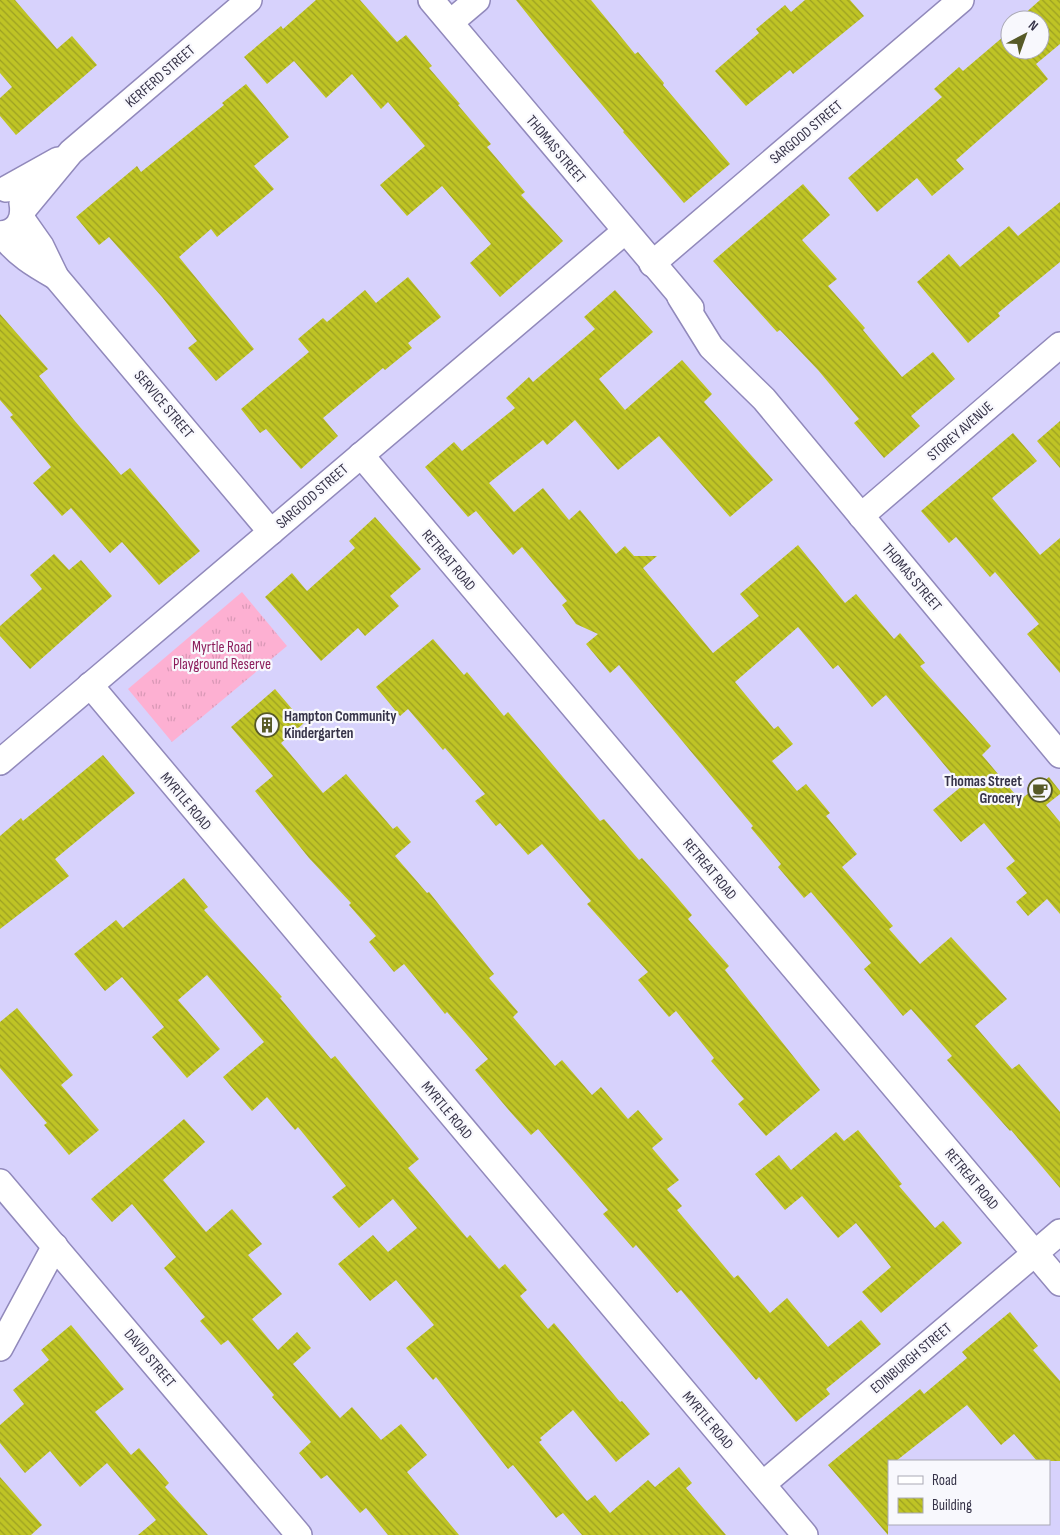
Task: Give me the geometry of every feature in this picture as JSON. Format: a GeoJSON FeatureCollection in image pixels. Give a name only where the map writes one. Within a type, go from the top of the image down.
{"type":"FeatureCollection","features":[{"type":"Feature","properties":{"kind":"street","name":"KERFERD STREET"},"geometry":{"type":"LineString","coordinates":[[1,234],[14,230],[23,214],[71,152],[249,0]]}},
{"type":"Feature","properties":{"kind":"street","name":"THOMAS STREET"},"geometry":{"type":"LineString","coordinates":[[431,0],[624,232],[680,297],[737,356],[764,399],[1060,755]]}},
{"type":"Feature","properties":{"kind":"street"},"geometry":{"type":"LineString","coordinates":[[451,22],[478,0]]}},
{"type":"Feature","properties":{"kind":"street","name":"SARGOOD STREET"},"geometry":{"type":"LineString","coordinates":[[652,264],[961,0]]}},
{"type":"Feature","properties":{"kind":"street","name":"KERFERD STREET"},"geometry":{"type":"LineString","coordinates":[[2,189],[71,152]]}},
{"type":"Feature","properties":{"kind":"street","name":"SERVICE STREET"},"geometry":{"type":"LineString","coordinates":[[2,189],[18,197],[23,214],[56,277],[271,532]]}},
{"type":"Feature","properties":{"kind":"street","name":"SARGOOD STREET"},"geometry":{"type":"LineString","coordinates":[[0,762],[624,232]]}},
{"type":"Feature","properties":{"kind":"street","name":"SERVICE STREET"},"geometry":{"type":"LineString","coordinates":[[1,234],[22,257],[56,277]]}},
{"type":"Feature","properties":{"kind":"street","name":"STOREY AVENUE"},"geometry":{"type":"LineString","coordinates":[[861,516],[1060,345]]}},
{"type":"Feature","properties":{"kind":"street","name":"RETREAT ROAD"},"geometry":{"type":"LineString","coordinates":[[361,455],[1060,1284]]}},
{"type":"Feature","properties":{"kind":"street","name":"MYRTLE ROAD"},"geometry":{"type":"LineString","coordinates":[[90,685],[805,1535]]}},
{"type":"Feature","properties":{"kind":"street","name":"DAVID STREET"},"geometry":{"type":"LineString","coordinates":[[0,1182],[299,1535]]}},
{"type":"Feature","properties":{"kind":"street","name":"EDINBURGH STREET"},"geometry":{"type":"LineString","coordinates":[[763,1484],[1060,1232]]}},
{"type":"Feature","properties":{"kind":"street"},"geometry":{"type":"LineString","coordinates":[[0,1348],[55,1246]]}},
{"type":"Feature","properties":{"kind":"green space","name":"Myrtle Road Playground Reserve"},"geometry":{"type":"Polygon","coordinates":[[[242,592],[287,646],[172,742],[128,689],[242,592]]]}},
{"type":"Feature","properties":{"kind":"building"},"geometry":{"type":"Polygon","coordinates":[[[0,0],[15,0],[57,49],[72,36],[97,65],[16,135],[0,116],[0,98],[12,87],[0,73],[0,0]]]}},
{"type":"Feature","properties":{"kind":"building"},"geometry":{"type":"Polygon","coordinates":[[[316,0],[360,0],[397,42],[406,35],[432,66],[429,68],[491,144],[487,147],[525,192],[521,195],[563,241],[500,297],[470,263],[491,244],[442,186],[407,216],[380,185],[425,146],[388,102],[381,109],[352,74],[326,98],[294,61],[267,84],[244,57],[281,26],[283,29],[316,0]]]}},
{"type":"Feature","properties":{"kind":"building"},"geometry":{"type":"Polygon","coordinates":[[[516,0],[591,0],[635,54],[638,52],[664,83],[663,85],[730,164],[684,203],[623,132],[516,0]]]}},
{"type":"Feature","properties":{"kind":"building"},"geometry":{"type":"Polygon","coordinates":[[[805,0],[850,0],[864,16],[793,74],[790,70],[746,106],[715,71],[759,33],[756,29],[785,5],[791,12],[805,0]]]}},
{"type":"Feature","properties":{"kind":"building"},"geometry":{"type":"Polygon","coordinates":[[[1040,0],[1060,0],[1060,44],[1050,52],[1050,10],[1029,10],[1040,0]]]}},
{"type":"Feature","properties":{"kind":"building"},"geometry":{"type":"Polygon","coordinates":[[[1000,40],[1000,60],[1041,60],[1036,64],[1048,79],[956,160],[964,169],[932,196],[917,178],[877,212],[848,178],[942,97],[934,89],[959,67],[963,71],[1000,40]]]}},
{"type":"Feature","properties":{"kind":"building"},"geometry":{"type":"Polygon","coordinates":[[[246,84],[289,137],[254,166],[274,189],[217,237],[211,229],[179,257],[254,349],[216,381],[188,348],[197,341],[162,297],[109,237],[99,245],[76,217],[137,166],[141,172],[224,105],[222,103],[246,84]]]}},
{"type":"Feature","properties":{"kind":"building"},"geometry":{"type":"Polygon","coordinates":[[[803,184],[830,215],[802,240],[837,279],[828,286],[865,328],[863,330],[902,377],[933,352],[955,379],[911,416],[920,426],[884,458],[854,423],[859,419],[818,370],[780,330],[777,332],[713,261],[803,184]]]}},
{"type":"Feature","properties":{"kind":"building"},"geometry":{"type":"Polygon","coordinates":[[[1060,202],[1060,262],[998,313],[1000,316],[968,343],[917,282],[949,254],[960,267],[1009,226],[1018,236],[1060,202]]]}},
{"type":"Feature","properties":{"kind":"building"},"geometry":{"type":"Polygon","coordinates":[[[408,277],[441,317],[408,343],[412,348],[385,370],[383,368],[323,418],[338,436],[301,469],[266,429],[260,433],[241,409],[309,352],[298,339],[323,318],[327,322],[365,290],[376,303],[408,277]]]}},
{"type":"Feature","properties":{"kind":"building"},"geometry":{"type":"Polygon","coordinates":[[[615,290],[653,332],[599,379],[625,410],[682,360],[712,394],[704,402],[773,480],[730,517],[659,436],[618,470],[575,420],[547,445],[543,440],[489,483],[514,512],[543,488],[569,520],[580,510],[616,554],[625,546],[634,556],[657,556],[643,568],[713,653],[759,616],[740,594],[798,545],[845,603],[856,594],[894,639],[900,633],[925,663],[920,666],[991,746],[982,755],[1020,800],[1049,777],[1060,791],[1060,794],[1046,805],[1060,822],[1060,914],[1047,899],[1028,916],[1016,902],[1027,893],[1006,868],[1015,861],[984,823],[961,842],[933,810],[962,786],[886,695],[872,707],[838,665],[833,669],[798,627],[735,682],[774,729],[778,726],[793,744],[772,761],[797,791],[806,784],[830,813],[826,816],[857,854],[842,867],[893,926],[889,929],[920,964],[951,937],[1007,999],[975,1026],[1012,1069],[1019,1064],[1060,1112],[1060,1188],[1011,1130],[947,1060],[952,1056],[911,1009],[903,1016],[864,969],[871,963],[811,892],[804,898],[778,867],[781,864],[751,828],[753,826],[619,665],[610,673],[586,644],[598,634],[576,624],[562,605],[567,601],[522,547],[513,555],[476,511],[468,517],[425,467],[454,442],[462,451],[515,408],[506,398],[529,377],[533,382],[595,329],[584,317],[615,290]]]}},
{"type":"Feature","properties":{"kind":"building"},"geometry":{"type":"Polygon","coordinates":[[[0,314],[48,369],[39,376],[74,420],[121,475],[130,468],[200,551],[159,585],[122,542],[110,553],[71,508],[62,516],[33,483],[51,467],[10,417],[13,415],[0,400],[0,314]]]}},
{"type":"Feature","properties":{"kind":"building"},"geometry":{"type":"Polygon","coordinates":[[[1060,421],[1060,468],[1037,441],[1060,421]]]}},
{"type":"Feature","properties":{"kind":"building"},"geometry":{"type":"Polygon","coordinates":[[[1013,433],[1037,461],[992,498],[1040,555],[1060,538],[1060,673],[1027,634],[1039,624],[995,572],[990,577],[956,537],[949,543],[921,511],[1013,433]]]}},
{"type":"Feature","properties":{"kind":"building"},"geometry":{"type":"Polygon","coordinates":[[[375,517],[421,569],[390,596],[399,606],[365,636],[358,628],[321,661],[265,597],[292,573],[307,591],[355,548],[349,541],[375,517]]]}},
{"type":"Feature","properties":{"kind":"building"},"geometry":{"type":"Polygon","coordinates":[[[54,554],[69,570],[81,560],[112,596],[30,669],[0,636],[0,626],[42,589],[30,575],[54,554]]]}},
{"type":"Feature","properties":{"kind":"building"},"geometry":{"type":"Polygon","coordinates":[[[433,639],[464,675],[467,672],[504,716],[508,712],[600,821],[604,819],[639,860],[642,858],[669,888],[692,915],[688,919],[729,966],[725,970],[820,1090],[766,1136],[738,1104],[744,1099],[711,1061],[714,1058],[676,1011],[669,1017],[638,980],[648,972],[587,904],[591,901],[542,844],[528,855],[500,823],[496,826],[475,801],[485,794],[445,748],[443,750],[408,709],[400,716],[376,687],[433,639]]]}},
{"type":"Feature","properties":{"kind":"building"},"geometry":{"type":"Polygon","coordinates":[[[275,689],[304,723],[281,743],[323,793],[346,774],[393,829],[397,826],[411,842],[395,856],[427,893],[429,892],[494,974],[489,978],[518,1012],[513,1017],[555,1066],[562,1060],[592,1095],[601,1087],[628,1119],[638,1110],[663,1139],[652,1148],[679,1180],[667,1189],[682,1206],[677,1210],[734,1278],[738,1275],[770,1313],[787,1298],[828,1347],[861,1320],[881,1344],[826,1389],[830,1394],[796,1422],[759,1377],[756,1380],[681,1290],[677,1293],[636,1245],[633,1248],[603,1214],[608,1210],[538,1129],[531,1135],[507,1108],[475,1070],[488,1059],[447,1012],[445,1014],[404,964],[394,972],[369,942],[376,936],[349,905],[351,903],[309,858],[255,791],[273,776],[231,727],[275,689]]]}},
{"type":"Feature","properties":{"kind":"building"},"geometry":{"type":"Polygon","coordinates":[[[103,755],[135,793],[55,859],[69,876],[0,929],[0,836],[21,818],[23,821],[103,755]]]}},
{"type":"Feature","properties":{"kind":"building"},"geometry":{"type":"Polygon","coordinates":[[[184,878],[208,907],[204,910],[282,997],[280,998],[331,1059],[335,1056],[419,1159],[408,1168],[467,1238],[470,1235],[499,1269],[505,1264],[527,1290],[520,1296],[548,1329],[554,1323],[620,1402],[622,1401],[650,1434],[616,1462],[573,1410],[540,1438],[542,1440],[539,1442],[587,1501],[595,1495],[610,1513],[648,1480],[655,1487],[679,1467],[692,1483],[686,1488],[726,1535],[582,1535],[563,1513],[556,1518],[513,1465],[508,1469],[436,1377],[433,1380],[406,1348],[434,1325],[396,1280],[370,1301],[338,1264],[373,1235],[388,1252],[417,1228],[393,1199],[359,1228],[332,1197],[346,1186],[298,1127],[295,1130],[267,1097],[252,1111],[223,1077],[264,1042],[207,975],[178,1000],[220,1049],[187,1078],[152,1037],[164,1027],[122,977],[105,991],[74,954],[116,920],[123,928],[184,878]]]}},
{"type":"Feature","properties":{"kind":"building"},"geometry":{"type":"Polygon","coordinates":[[[17,1008],[73,1075],[61,1085],[99,1130],[69,1155],[44,1125],[47,1123],[0,1068],[0,1022],[17,1008]]]}},
{"type":"Feature","properties":{"kind":"building"},"geometry":{"type":"Polygon","coordinates":[[[184,1119],[205,1142],[163,1180],[206,1232],[232,1209],[262,1244],[248,1255],[282,1294],[252,1319],[278,1350],[297,1332],[311,1348],[293,1364],[340,1418],[352,1407],[381,1440],[401,1424],[427,1455],[407,1472],[459,1535],[388,1535],[366,1508],[360,1513],[327,1475],[321,1479],[299,1453],[311,1442],[272,1397],[274,1395],[228,1340],[221,1345],[200,1321],[205,1317],[164,1268],[176,1257],[132,1204],[112,1222],[91,1199],[184,1119]]]}},
{"type":"Feature","properties":{"kind":"building"},"geometry":{"type":"Polygon","coordinates":[[[858,1130],[902,1184],[899,1186],[935,1228],[943,1221],[962,1243],[881,1313],[862,1292],[891,1267],[856,1223],[838,1238],[802,1196],[785,1210],[755,1174],[779,1155],[791,1170],[836,1132],[844,1141],[858,1130]]]}},
{"type":"Feature","properties":{"kind":"building"},"geometry":{"type":"Polygon","coordinates":[[[1010,1312],[1038,1346],[1033,1350],[1060,1381],[1060,1461],[1036,1460],[1014,1434],[1001,1445],[967,1405],[897,1460],[888,1460],[888,1535],[828,1465],[920,1389],[924,1394],[967,1358],[962,1352],[1010,1312]]]}},
{"type":"Feature","properties":{"kind":"building"},"geometry":{"type":"Polygon","coordinates":[[[71,1325],[124,1389],[95,1412],[131,1455],[139,1448],[169,1483],[165,1487],[208,1535],[138,1535],[156,1520],[107,1463],[80,1487],[50,1451],[25,1473],[0,1443],[0,1425],[24,1404],[13,1390],[49,1360],[41,1350],[71,1325]]]}},
{"type":"Feature","properties":{"kind":"building"},"geometry":{"type":"Polygon","coordinates":[[[0,1477],[42,1525],[31,1535],[0,1535],[0,1477]]]}},
{"type":"Feature","properties":{"kind":"place","name":"Hampton Community Kindergarten"},"geometry":{"type":"Point","coordinates":[267,725]}},
{"type":"Feature","properties":{"kind":"place","name":"Thomas Street Grocery"},"geometry":{"type":"Point","coordinates":[1040,790]}}]}
